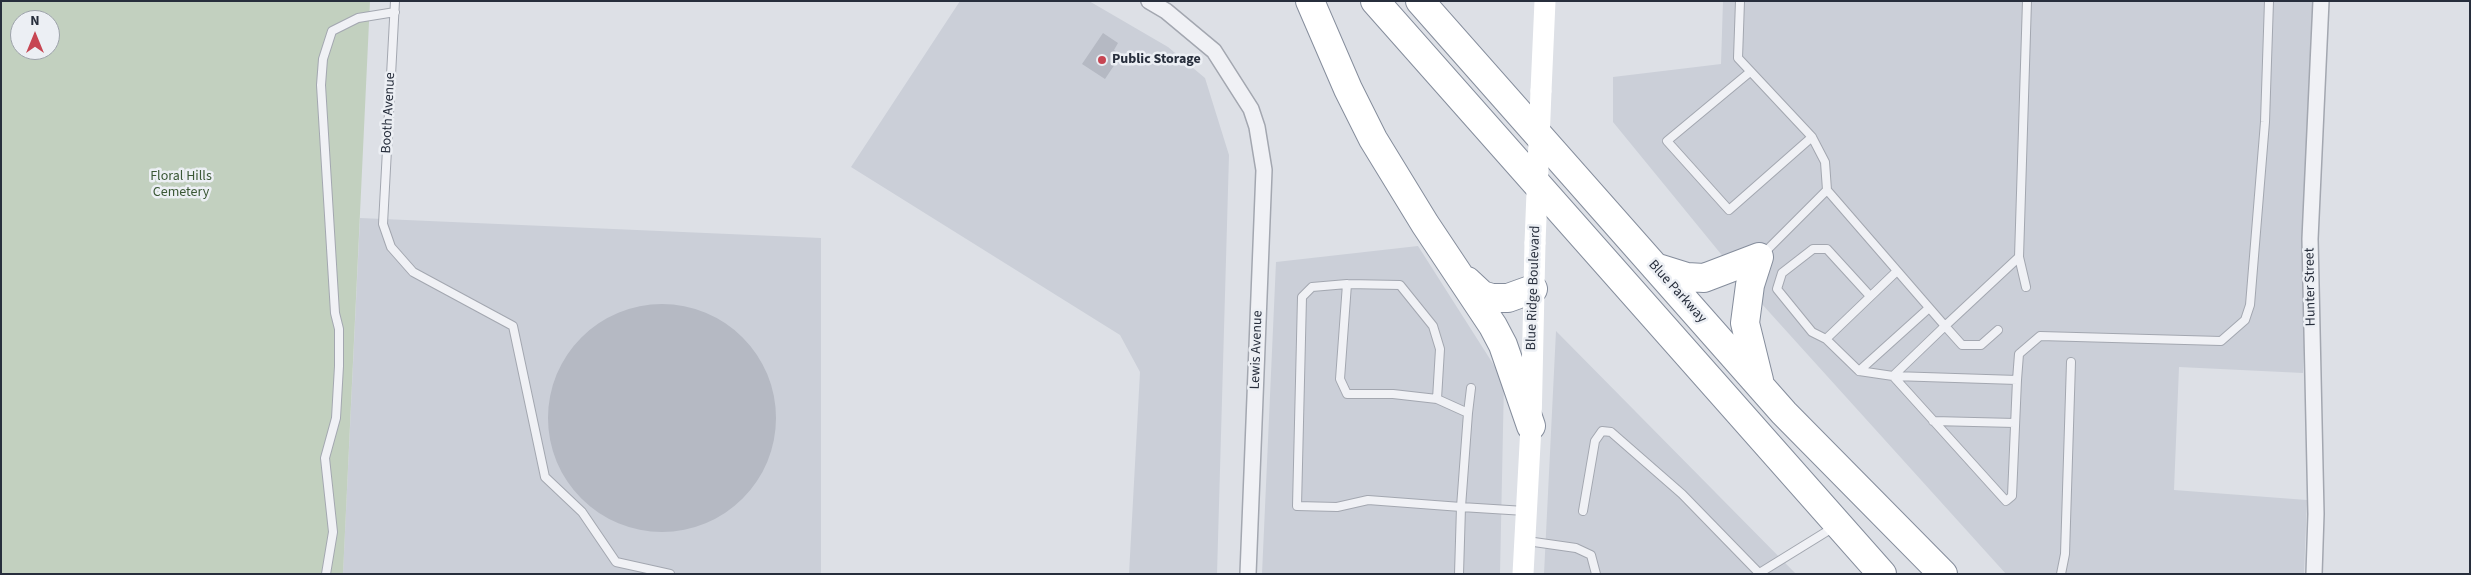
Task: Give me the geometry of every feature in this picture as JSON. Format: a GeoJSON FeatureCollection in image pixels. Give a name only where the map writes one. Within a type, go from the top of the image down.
{"type":"FeatureCollection","features":[{"type":"Feature","properties":{"kind":"highway"},"geometry":{"type":"LineString","coordinates":[[1310,1],[1348,89],[1373,138],[1416,209],[1493,326],[1503,346],[1531,426]]}},
{"type":"Feature","properties":{"kind":"highway"},"geometry":{"type":"LineString","coordinates":[[1375,1],[1882,574]]}},
{"type":"Feature","properties":{"kind":"highway","name":"Blue Parkway"},"geometry":{"type":"LineString","coordinates":[[1420,1],[1784,413],[1944,574]]}},
{"type":"Feature","properties":{"kind":"highway"},"geometry":{"type":"LineString","coordinates":[[1655,267],[1688,277],[1704,278],[1760,257]]}},
{"type":"Feature","properties":{"kind":"highway"},"geometry":{"type":"LineString","coordinates":[[1760,257],[1750,285],[1745,323],[1760,386]]}},
{"type":"Feature","properties":{"kind":"highway"},"geometry":{"type":"LineString","coordinates":[[1458,271],[1473,288],[1482,295],[1492,298],[1508,298],[1533,288]]}},
{"type":"Feature","properties":{"kind":"main road","name":"Blue Ridge Boulevard"},"geometry":{"type":"LineString","coordinates":[[1523,574],[1531,426],[1533,288],[1545,1]]}},
{"type":"Feature","properties":{"kind":"street","name":"Lewis Avenue"},"geometry":{"type":"LineString","coordinates":[[1149,1],[1166,11],[1214,51],[1251,109],[1257,127],[1264,170],[1248,574]]}},
{"type":"Feature","properties":{"kind":"street","name":"Hunter Street"},"geometry":{"type":"LineString","coordinates":[[2314,574],[2316,514],[2310,239],[2321,1]]}},
{"type":"Feature","properties":{"kind":"lane","name":"Booth Avenue"},"geometry":{"type":"LineString","coordinates":[[395,1],[383,224],[391,248],[413,272],[513,326],[545,477],[582,512],[616,562],[670,574]]}},
{"type":"Feature","properties":{"kind":"lane"},"geometry":{"type":"LineString","coordinates":[[1740,1],[1738,58],[1812,137],[1825,162],[1827,190],[1962,345],[1981,345],[1998,330]]}},
{"type":"Feature","properties":{"kind":"lane"},"geometry":{"type":"LineString","coordinates":[[2026,287],[2019,257],[2027,1]]}},
{"type":"Feature","properties":{"kind":"lane"},"geometry":{"type":"LineString","coordinates":[[1893,376],[2006,501],[2012,496],[2019,354],[2040,336],[2221,341],[2245,320],[2250,305],[2265,122],[2269,1]]}},
{"type":"Feature","properties":{"kind":"lane"},"geometry":{"type":"LineString","coordinates":[[326,574],[333,532],[325,458],[336,418],[340,366],[321,85],[323,59],[332,31],[358,18],[395,12]]}},
{"type":"Feature","properties":{"kind":"lane"},"geometry":{"type":"LineString","coordinates":[[1750,72],[1667,141],[1729,210],[1812,137]]}},
{"type":"Feature","properties":{"kind":"lane"},"geometry":{"type":"LineString","coordinates":[[1760,257],[1827,190]]}},
{"type":"Feature","properties":{"kind":"lane"},"geometry":{"type":"LineString","coordinates":[[1870,296],[1827,249],[1813,249],[1782,273],[1777,288],[1812,332],[1826,338],[1859,371],[1893,376],[2017,380]]}},
{"type":"Feature","properties":{"kind":"lane"},"geometry":{"type":"LineString","coordinates":[[1893,376],[2019,257]]}},
{"type":"Feature","properties":{"kind":"lane"},"geometry":{"type":"LineString","coordinates":[[1826,338],[1897,271]]}},
{"type":"Feature","properties":{"kind":"lane"},"geometry":{"type":"LineString","coordinates":[[1437,399],[1440,349],[1433,326],[1400,284],[1347,284],[1312,287],[1302,297],[1297,506],[1337,507],[1368,500],[1527,511]]}},
{"type":"Feature","properties":{"kind":"lane"},"geometry":{"type":"LineString","coordinates":[[1347,284],[1340,379],[1347,394],[1393,394],[1437,399],[1468,413]]}},
{"type":"Feature","properties":{"kind":"lane"},"geometry":{"type":"LineString","coordinates":[[1859,371],[1929,308]]}},
{"type":"Feature","properties":{"kind":"lane"},"geometry":{"type":"LineString","coordinates":[[2061,574],[2065,554],[2071,362]]}},
{"type":"Feature","properties":{"kind":"lane"},"geometry":{"type":"LineString","coordinates":[[1459,574],[1461,507],[1471,388]]}},
{"type":"Feature","properties":{"kind":"lane"},"geometry":{"type":"LineString","coordinates":[[1933,421],[2015,423]]}},
{"type":"Feature","properties":{"kind":"lane"},"geometry":{"type":"LineString","coordinates":[[1583,511],[1595,442],[1602,431],[1612,432],[1682,494],[1758,573],[1792,554],[1837,524]]}},
{"type":"Feature","properties":{"kind":"lane"},"geometry":{"type":"LineString","coordinates":[[1525,540],[1576,548],[1591,555],[1596,574]]}},
{"type":"Feature","properties":{"kind":"shaded area","name":"Public Storage"},"geometry":{"type":"Polygon","coordinates":[[[960,1],[1089,1],[1168,47],[1205,78],[1229,155],[1217,574],[1129,574],[1140,372],[1120,335],[851,167],[960,1]]]}},
{"type":"Feature","properties":{"kind":"shaded area"},"geometry":{"type":"Polygon","coordinates":[[[1723,1],[2317,1],[2303,373],[2179,367],[2174,490],[2307,500],[2304,574],[2006,574],[1761,303],[1613,122],[1613,77],[1721,64],[1723,1]]]}},
{"type":"Feature","properties":{"kind":"shaded area"},"geometry":{"type":"Polygon","coordinates":[[[360,218],[821,238],[821,574],[343,574],[360,218]]]}},
{"type":"Feature","properties":{"kind":"shaded area"},"geometry":{"type":"Polygon","coordinates":[[[1418,246],[1504,381],[1500,574],[1262,574],[1276,262],[1418,246]]]}},
{"type":"Feature","properties":{"kind":"shaded area"},"geometry":{"type":"Polygon","coordinates":[[[1556,331],[1796,574],[1544,574],[1556,331]]]}},
{"type":"Feature","properties":{"kind":"green space","name":"Floral Hills Cemetery"},"geometry":{"type":"Polygon","coordinates":[[[1,1],[370,1],[343,574],[1,574],[1,1]]]}},
{"type":"Feature","properties":{"kind":"building","name":"Public Storage"},"geometry":{"type":"Polygon","coordinates":[[[1103,33],[1118,43],[1114,50],[1121,55],[1105,79],[1082,64],[1103,33]]]}},
{"type":"Feature","properties":{"kind":"building"},"geometry":{"type":"Polygon","coordinates":[[[651,304],[673,304],[706,312],[725,323],[743,337],[757,355],[768,374],[776,407],[774,440],[768,462],[757,481],[743,499],[725,513],[706,524],[673,532],[651,532],[618,524],[599,513],[581,499],[567,481],[556,462],[548,429],[548,407],[556,374],[567,355],[581,337],[599,323],[618,312],[651,304]]]}},
{"type":"Feature","properties":{"kind":"place","name":"Public Storage"},"geometry":{"type":"Point","coordinates":[1102,60]}}]}
